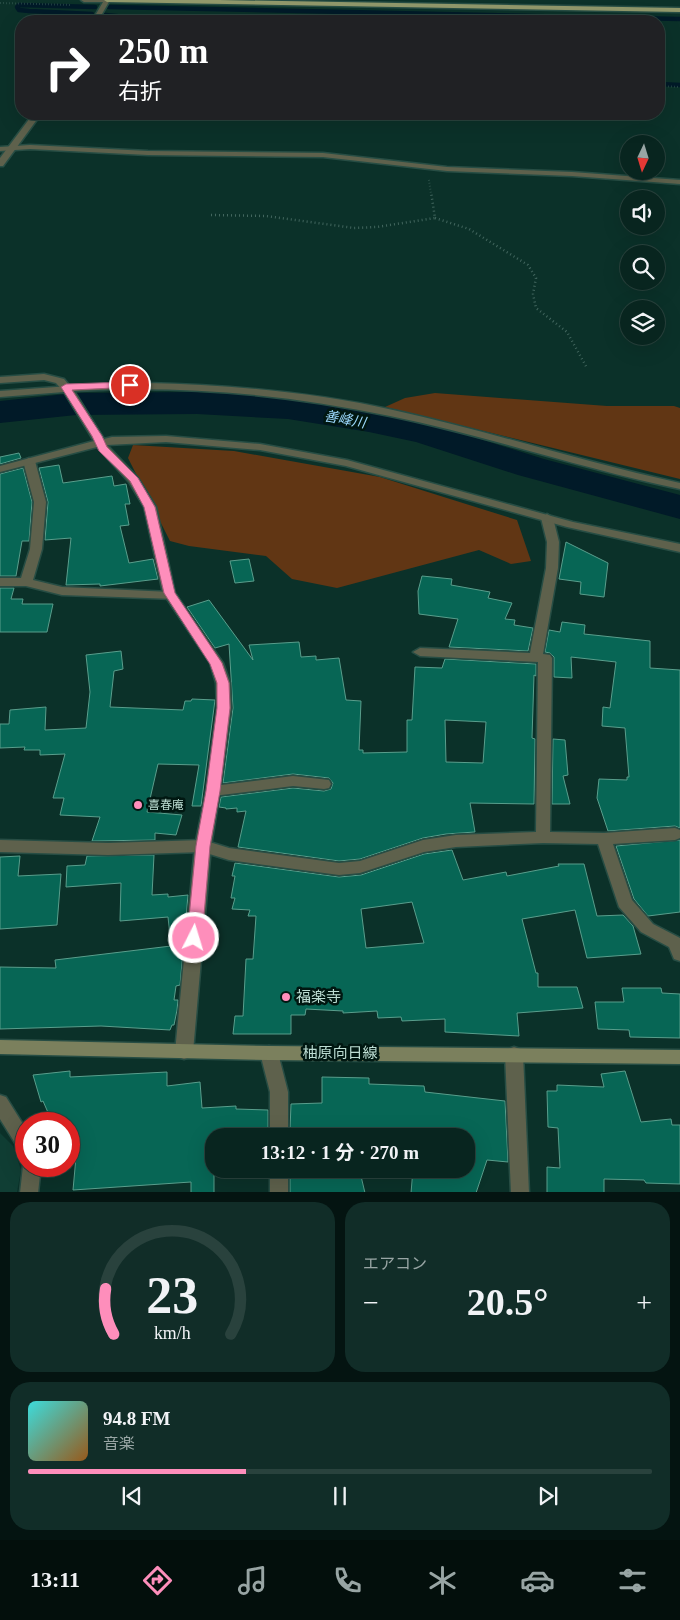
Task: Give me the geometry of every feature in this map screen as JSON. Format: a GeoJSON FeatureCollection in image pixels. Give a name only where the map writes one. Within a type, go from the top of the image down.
{"type":"FeatureCollection","features":[{"type":"Feature","properties":{"kind":"main road"},"geometry":{"type":"LineString","coordinates":[[332,0],[680,9]]}},
{"type":"Feature","properties":{"kind":"main road"},"geometry":{"type":"LineString","coordinates":[[106,2],[680,9]]}},
{"type":"Feature","properties":{"kind":"main road","name":"柚原向日線"},"geometry":{"type":"LineString","coordinates":[[0,1048],[184,1052],[680,1057]]}},
{"type":"Feature","properties":{"kind":"street"},"geometry":{"type":"LineString","coordinates":[[84,0],[106,2],[98,15]]}},
{"type":"Feature","properties":{"kind":"street"},"geometry":{"type":"LineString","coordinates":[[0,164],[32,120]]}},
{"type":"Feature","properties":{"kind":"street"},"geometry":{"type":"LineString","coordinates":[[0,149],[323,156],[427,166],[680,182]]}},
{"type":"Feature","properties":{"kind":"street"},"geometry":{"type":"LineString","coordinates":[[0,380],[44,377],[60,381],[67,389],[103,448],[134,480],[150,507],[171,596],[216,663],[223,683],[224,708],[213,791],[203,846],[184,1052]]}},
{"type":"Feature","properties":{"kind":"street"},"geometry":{"type":"LineString","coordinates":[[0,394],[146,385],[269,393],[392,413],[617,472],[680,486]]}},
{"type":"Feature","properties":{"kind":"street"},"geometry":{"type":"LineString","coordinates":[[0,469],[99,439],[166,439],[260,446],[347,463],[547,518],[680,548]]}},
{"type":"Feature","properties":{"kind":"street"},"geometry":{"type":"LineString","coordinates":[[26,582],[36,549],[40,502],[29,461]]}},
{"type":"Feature","properties":{"kind":"street"},"geometry":{"type":"LineString","coordinates":[[536,658],[552,568],[553,542],[547,518]]}},
{"type":"Feature","properties":{"kind":"street"},"geometry":{"type":"LineString","coordinates":[[0,582],[26,582],[62,591],[171,596]]}},
{"type":"Feature","properties":{"kind":"street"},"geometry":{"type":"LineString","coordinates":[[420,652],[545,658],[544,837]]}},
{"type":"Feature","properties":{"kind":"street"},"geometry":{"type":"LineString","coordinates":[[213,791],[293,781],[324,784]]}},
{"type":"Feature","properties":{"kind":"street"},"geometry":{"type":"LineString","coordinates":[[0,846],[108,849],[203,846],[229,854],[339,869],[360,867],[423,846],[456,840],[544,837],[604,839],[675,834]]}},
{"type":"Feature","properties":{"kind":"street"},"geometry":{"type":"LineString","coordinates":[[604,839],[625,903],[646,928],[675,943],[680,954]]}},
{"type":"Feature","properties":{"kind":"street"},"geometry":{"type":"LineString","coordinates":[[269,1053],[279,1092],[279,1128]]}},
{"type":"Feature","properties":{"kind":"street"},"geometry":{"type":"LineString","coordinates":[[514,1054],[520,1192]]}},
{"type":"Feature","properties":{"kind":"street"},"geometry":{"type":"LineString","coordinates":[[0,1104],[15,1127]]}},
{"type":"Feature","properties":{"kind":"street"},"geometry":{"type":"LineString","coordinates":[[29,1192],[31,1177]]}},
{"type":"Feature","properties":{"kind":"street"},"geometry":{"type":"LineString","coordinates":[[279,1178],[279,1192]]}},
{"type":"Feature","properties":{"kind":"path"},"geometry":{"type":"LineString","coordinates":[[0,2],[106,2]]}},
{"type":"Feature","properties":{"kind":"path"},"geometry":{"type":"LineString","coordinates":[[665,86],[680,87]]}},
{"type":"Feature","properties":{"kind":"path"},"geometry":{"type":"LineString","coordinates":[[427,166],[435,218]]}},
{"type":"Feature","properties":{"kind":"path"},"geometry":{"type":"LineString","coordinates":[[211,215],[266,216],[354,228],[377,227],[435,218],[469,229],[528,265],[536,278],[533,294],[536,308],[567,332],[588,368]]}},
{"type":"Feature","properties":{"kind":"shaded area"},"geometry":{"type":"Polygon","coordinates":[[[435,393],[607,406],[674,406],[680,408],[680,479],[385,407],[405,398],[435,393]]]}},
{"type":"Feature","properties":{"kind":"shaded area"},"geometry":{"type":"Polygon","coordinates":[[[133,445],[234,451],[380,477],[517,520],[531,561],[511,564],[479,550],[337,588],[292,579],[266,556],[189,546],[170,541],[128,458],[133,445]]]}},
{"type":"Feature","properties":{"kind":"shaded area"},"geometry":{"type":"Polygon","coordinates":[[[0,1133],[13,1146],[15,1152],[15,1177],[20,1177],[17,1192],[0,1192],[0,1133]]]}},
{"type":"Feature","properties":{"kind":"building"},"geometry":{"type":"Polygon","coordinates":[[[19,453],[21,458],[0,464],[0,457],[19,453]]]}},
{"type":"Feature","properties":{"kind":"building"},"geometry":{"type":"Polygon","coordinates":[[[59,465],[63,483],[112,476],[114,486],[126,484],[130,504],[125,504],[129,525],[120,526],[129,563],[153,559],[158,579],[100,586],[100,584],[66,585],[71,538],[45,540],[48,502],[39,468],[59,465]]]}},
{"type":"Feature","properties":{"kind":"building"},"geometry":{"type":"Polygon","coordinates":[[[23,468],[32,502],[29,541],[22,541],[16,576],[0,576],[0,474],[23,468]]]}},
{"type":"Feature","properties":{"kind":"building"},"geometry":{"type":"Polygon","coordinates":[[[566,542],[608,563],[604,597],[580,594],[581,582],[559,579],[566,542]]]}},
{"type":"Feature","properties":{"kind":"building"},"geometry":{"type":"Polygon","coordinates":[[[249,559],[254,581],[235,583],[230,561],[249,559]]]}},
{"type":"Feature","properties":{"kind":"building"},"geometry":{"type":"Polygon","coordinates":[[[422,576],[452,579],[451,585],[490,592],[488,598],[512,603],[505,619],[515,620],[514,625],[533,628],[528,651],[449,647],[458,619],[419,614],[418,591],[422,576]]]}},
{"type":"Feature","properties":{"kind":"building"},"geometry":{"type":"Polygon","coordinates":[[[0,588],[14,588],[11,599],[23,599],[22,604],[53,604],[47,632],[0,632],[0,588]]]}},
{"type":"Feature","properties":{"kind":"building"},"geometry":{"type":"Polygon","coordinates":[[[209,600],[253,660],[249,645],[299,642],[301,657],[316,656],[316,660],[339,658],[346,700],[361,701],[359,750],[363,750],[363,753],[407,752],[407,720],[412,720],[415,667],[442,668],[445,659],[536,664],[532,738],[535,739],[534,804],[470,803],[475,832],[423,838],[360,859],[339,861],[238,847],[246,811],[237,812],[237,808],[226,809],[219,807],[221,797],[293,788],[324,791],[331,789],[333,783],[329,778],[293,774],[223,783],[233,708],[229,644],[215,648],[187,607],[209,600]],[[445,720],[446,762],[483,763],[486,722],[445,720]]]}},
{"type":"Feature","properties":{"kind":"building"},"geometry":{"type":"Polygon","coordinates":[[[562,622],[585,625],[584,634],[650,641],[650,668],[680,670],[680,828],[675,826],[608,831],[597,798],[599,779],[627,780],[627,777],[629,777],[625,728],[602,726],[603,707],[610,708],[616,662],[571,657],[572,678],[554,677],[554,657],[550,653],[545,652],[549,630],[560,632],[562,622]]]}},
{"type":"Feature","properties":{"kind":"building"},"geometry":{"type":"Polygon","coordinates":[[[121,651],[123,669],[114,671],[110,707],[183,710],[185,701],[191,701],[192,699],[215,700],[201,806],[192,806],[199,765],[158,764],[147,812],[182,815],[176,835],[155,833],[155,840],[92,841],[100,817],[60,815],[64,798],[53,798],[65,754],[40,755],[40,750],[24,750],[25,747],[0,748],[0,724],[9,724],[10,710],[46,707],[45,730],[86,728],[90,692],[86,655],[121,651]]]}},
{"type":"Feature","properties":{"kind":"building"},"geometry":{"type":"Polygon","coordinates":[[[553,739],[565,740],[568,775],[563,776],[570,804],[552,804],[553,739]]]}},
{"type":"Feature","properties":{"kind":"building"},"geometry":{"type":"Polygon","coordinates":[[[680,840],[680,912],[648,916],[634,899],[616,846],[680,840]]]}},
{"type":"Feature","properties":{"kind":"building"},"geometry":{"type":"Polygon","coordinates":[[[452,850],[463,880],[506,872],[507,876],[559,866],[558,864],[584,864],[597,916],[623,915],[633,926],[641,954],[587,958],[575,910],[522,919],[536,973],[538,973],[538,987],[577,987],[583,1008],[517,1013],[519,1036],[445,1032],[445,1019],[402,1021],[401,1017],[378,1018],[377,1011],[343,1013],[343,1011],[306,1009],[305,1015],[291,1015],[291,1034],[233,1034],[235,1016],[243,1016],[246,959],[253,959],[256,916],[248,916],[250,910],[232,909],[235,898],[231,898],[235,876],[232,876],[235,863],[339,877],[361,875],[424,854],[452,850]],[[412,902],[361,909],[366,948],[424,943],[412,902]]]}},
{"type":"Feature","properties":{"kind":"building"},"geometry":{"type":"Polygon","coordinates":[[[154,855],[152,895],[168,894],[168,897],[188,895],[180,985],[176,986],[174,1000],[178,1000],[177,1010],[174,1025],[172,1025],[170,1030],[101,1026],[0,1029],[0,967],[56,968],[55,960],[171,946],[168,917],[120,921],[121,883],[66,887],[67,866],[85,865],[87,856],[154,855]]]}},
{"type":"Feature","properties":{"kind":"building"},"geometry":{"type":"Polygon","coordinates":[[[20,856],[18,876],[61,874],[57,925],[0,929],[0,857],[20,856]]]}},
{"type":"Feature","properties":{"kind":"building"},"geometry":{"type":"Polygon","coordinates":[[[622,988],[661,988],[662,993],[680,994],[680,1038],[630,1037],[629,1030],[598,1029],[595,1002],[624,1002],[622,988]]]}},
{"type":"Feature","properties":{"kind":"building"},"geometry":{"type":"Polygon","coordinates":[[[70,1071],[70,1077],[167,1072],[167,1086],[200,1082],[202,1108],[236,1106],[236,1109],[268,1110],[268,1128],[205,1128],[205,1178],[214,1178],[214,1192],[191,1192],[191,1182],[73,1190],[74,1177],[80,1177],[80,1112],[48,1112],[43,1101],[41,1102],[33,1075],[70,1071]]]}},
{"type":"Feature","properties":{"kind":"building"},"geometry":{"type":"Polygon","coordinates":[[[625,1071],[641,1122],[671,1119],[672,1125],[680,1125],[680,1184],[646,1183],[644,1180],[604,1179],[604,1192],[547,1192],[547,1167],[560,1168],[558,1128],[548,1127],[547,1091],[557,1091],[557,1085],[604,1087],[601,1074],[625,1071]]]}},
{"type":"Feature","properties":{"kind":"building"},"geometry":{"type":"Polygon","coordinates":[[[322,1077],[369,1078],[369,1084],[424,1086],[425,1092],[505,1101],[508,1162],[487,1160],[476,1192],[411,1192],[412,1178],[475,1178],[475,1128],[290,1128],[291,1104],[322,1103],[322,1077]]]}},
{"type":"Feature","properties":{"kind":"building"},"geometry":{"type":"Polygon","coordinates":[[[290,1178],[361,1178],[365,1192],[290,1192],[290,1178]]]}},
{"type":"Feature","properties":{"kind":"waterway"},"geometry":{"type":"LineString","coordinates":[[92,14],[29,11],[19,10],[17,7],[19,5],[95,7]]}},
{"type":"Feature","properties":{"kind":"waterway"},"geometry":{"type":"LineString","coordinates":[[109,7],[490,15]]}},
{"type":"Feature","properties":{"kind":"waterway"},"geometry":{"type":"LineString","coordinates":[[665,19],[680,19]]}},
{"type":"Feature","properties":{"kind":"waterway"},"geometry":{"type":"LineString","coordinates":[[665,84],[680,85]]}},
{"type":"Feature","properties":{"kind":"waterway","name":"善峰川"},"geometry":{"type":"LineString","coordinates":[[0,412],[76,404],[197,403],[288,408],[369,421],[425,433],[531,467],[680,507]]}},
{"type":"Feature","properties":{"kind":"place","name":"喜春庵"},"geometry":{"type":"Point","coordinates":[138,805]}},
{"type":"Feature","properties":{"kind":"place","name":"福楽寺"},"geometry":{"type":"Point","coordinates":[286,997]}},
{"type":"Feature","properties":{"kind":"route"},"geometry":{"type":"LineString","coordinates":[[130,385],[66,387],[103,448],[134,480],[150,507],[169,593],[216,663],[223,683],[224,708],[213,791],[203,846],[194,938]]}}]}
